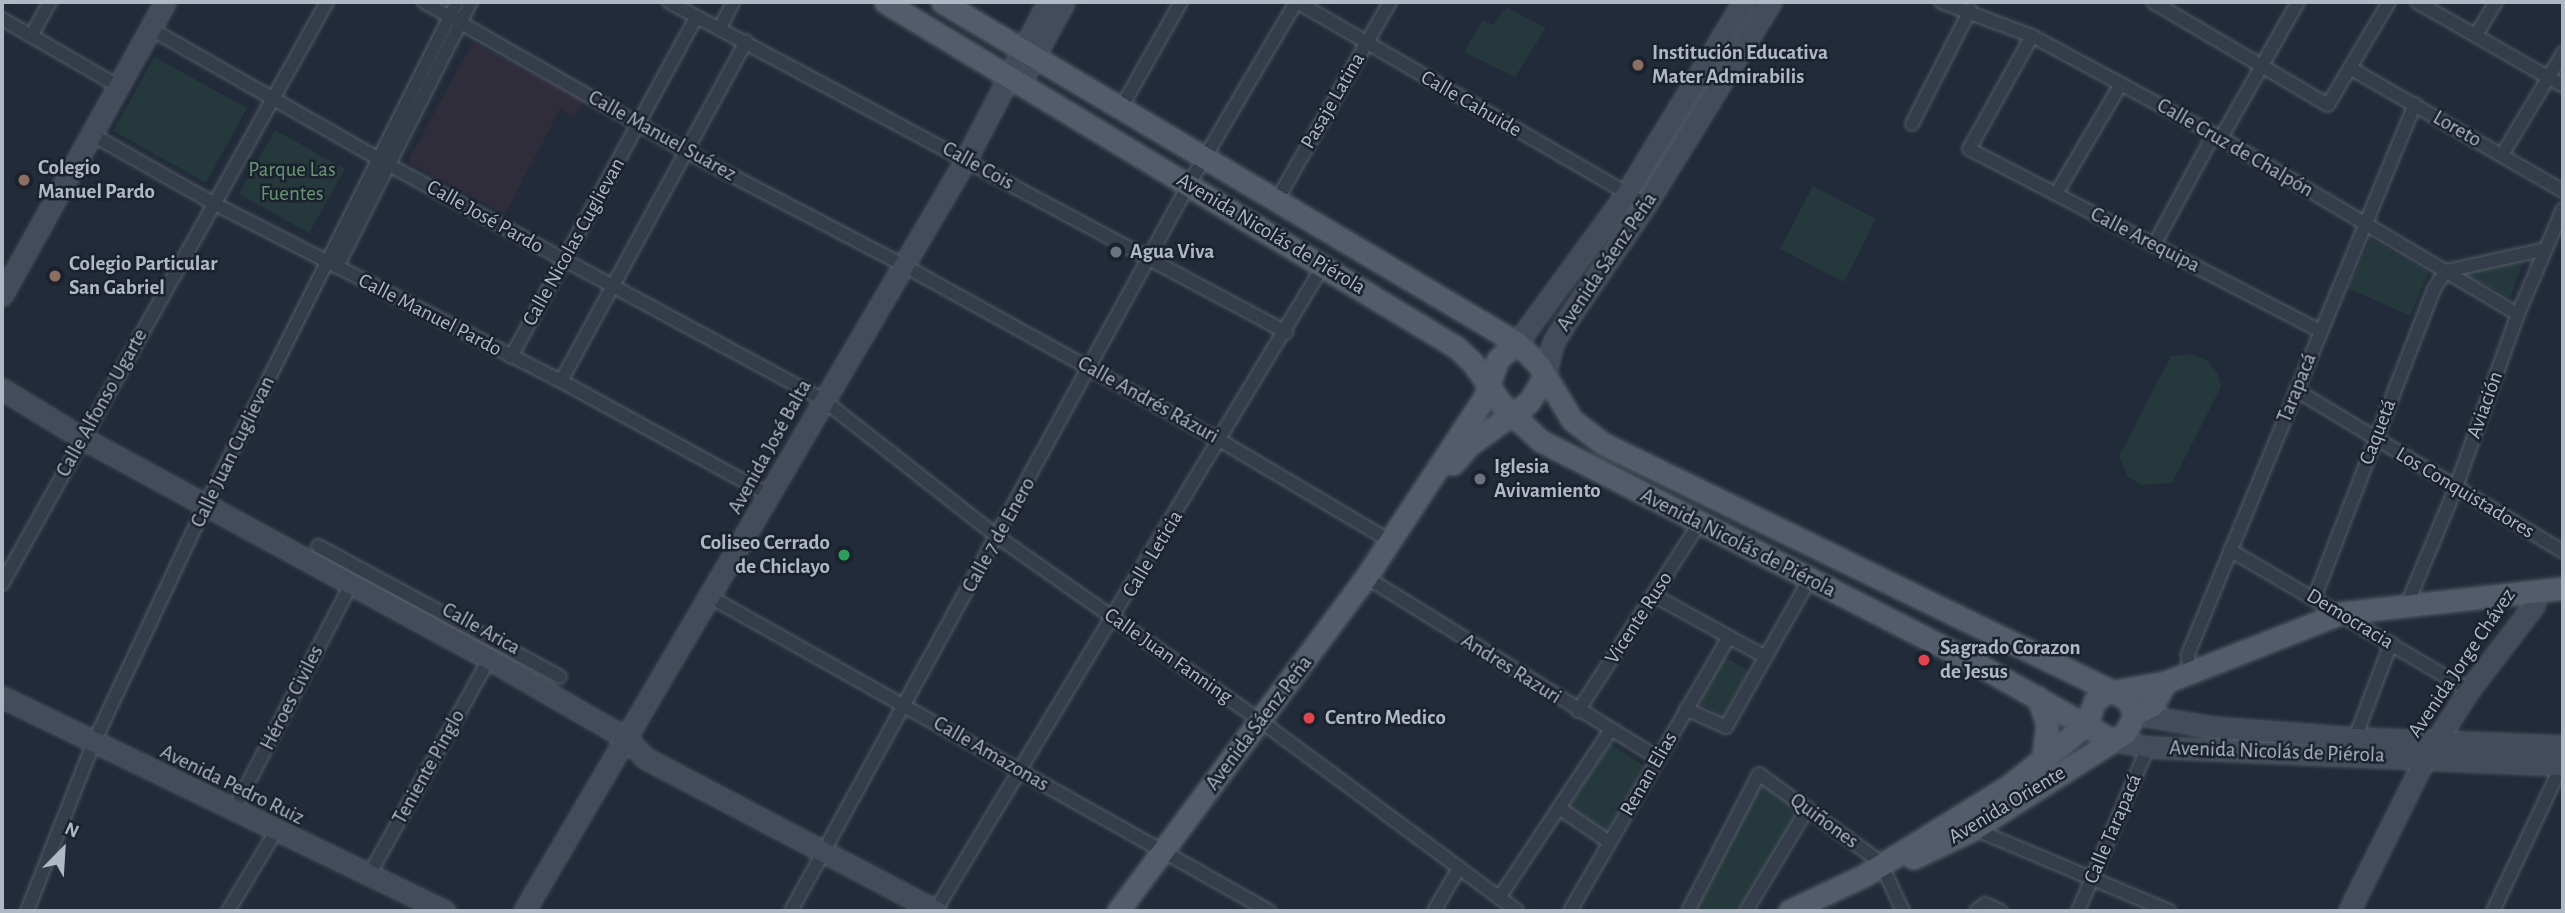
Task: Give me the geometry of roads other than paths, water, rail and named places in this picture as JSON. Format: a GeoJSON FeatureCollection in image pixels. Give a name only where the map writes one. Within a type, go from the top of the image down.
{"type":"FeatureCollection","features":[{"type":"Feature","properties":{"kind":"main road","name":"Avenida Nicolás de Piérola"},"geometry":{"type":"LineString","coordinates":[[885,2],[1456,347],[1490,384],[1511,414],[1541,441],[2038,697],[2112,740]]}},
{"type":"Feature","properties":{"kind":"main road","name":"Avenida Nicolás de Piérola"},"geometry":{"type":"LineString","coordinates":[[942,2],[1517,343],[1545,375],[1572,420],[1604,444],[2126,698],[2135,714]]}},
{"type":"Feature","properties":{"kind":"main road","name":"Avenida Sáenz Peña"},"geometry":{"type":"LineString","coordinates":[[1118,911],[1262,722],[1366,578],[1490,384],[1498,359],[1517,343]]}},
{"type":"Feature","properties":{"kind":"main road","name":"Avenida Sáenz Peña"},"geometry":{"type":"LineString","coordinates":[[1420,497],[1468,446],[1529,402],[1545,375]]}},
{"type":"Feature","properties":{"kind":"main road"},"geometry":{"type":"LineString","coordinates":[[2110,692],[2166,682],[2341,613],[2408,602],[2563,588]]}},
{"type":"Feature","properties":{"kind":"main road","name":"Avenida Oriente"},"geometry":{"type":"LineString","coordinates":[[1789,911],[1878,869],[1974,829],[2125,733],[2135,714],[2153,705],[2166,682]]}},
{"type":"Feature","properties":{"kind":"main road","name":"Avenida Oriente"},"geometry":{"type":"LineString","coordinates":[[1878,869],[2007,787],[2087,724],[2094,702],[2110,692]]}},
{"type":"Feature","properties":{"kind":"main road"},"geometry":{"type":"LineString","coordinates":[[2038,697],[2047,724],[2043,756]]}},
{"type":"Feature","properties":{"kind":"street"},"geometry":{"type":"LineString","coordinates":[[32,36],[50,2]]}},
{"type":"Feature","properties":{"kind":"street"},"geometry":{"type":"LineString","coordinates":[[2,295],[165,2]]}},
{"type":"Feature","properties":{"kind":"street","name":"Calle Alfonso Ugarte"},"geometry":{"type":"LineString","coordinates":[[2,584],[327,2]]}},
{"type":"Feature","properties":{"kind":"street","name":"Calle Manuel Suárez"},"geometry":{"type":"LineString","coordinates":[[424,2],[685,151],[903,265]]}},
{"type":"Feature","properties":{"kind":"street","name":"Calle Juan Cuglievan"},"geometry":{"type":"LineString","coordinates":[[337,267],[389,165],[455,20],[457,2]]}},
{"type":"Feature","properties":{"kind":"street","name":"Calle Juan Cuglievan"},"geometry":{"type":"LineString","coordinates":[[27,911],[93,744],[207,502],[318,281],[324,260],[377,158],[455,20],[471,2]]}},
{"type":"Feature","properties":{"kind":"street","name":"Calle Cois"},"geometry":{"type":"LineString","coordinates":[[669,2],[1286,332]]}},
{"type":"Feature","properties":{"kind":"street"},"geometry":{"type":"LineString","coordinates":[[720,28],[733,2]]}},
{"type":"Feature","properties":{"kind":"street","name":"Avenida José Balta"},"geometry":{"type":"LineString","coordinates":[[1029,52],[1048,2]]}},
{"type":"Feature","properties":{"kind":"street","name":"Avenida José Balta"},"geometry":{"type":"LineString","coordinates":[[524,911],[712,598],[822,399],[1029,52],[1063,2]]}},
{"type":"Feature","properties":{"kind":"street"},"geometry":{"type":"LineString","coordinates":[[1121,108],[1181,2]]}},
{"type":"Feature","properties":{"kind":"street","name":"Calle Cahuide"},"geometry":{"type":"LineString","coordinates":[[1297,2],[1646,204]]}},
{"type":"Feature","properties":{"kind":"street","name":"Calle 7 de Enero"},"geometry":{"type":"LineString","coordinates":[[791,911],[1091,370],[1189,184],[1297,2]]}},
{"type":"Feature","properties":{"kind":"street","name":"Pasaje Latina"},"geometry":{"type":"LineString","coordinates":[[1277,200],[1390,2]]}},
{"type":"Feature","properties":{"kind":"street","name":"Avenida Sáenz Peña"},"geometry":{"type":"LineString","coordinates":[[1517,343],[1626,194],[1743,2]]}},
{"type":"Feature","properties":{"kind":"street","name":"Avenida Sáenz Peña"},"geometry":{"type":"LineString","coordinates":[[1545,375],[1553,343],[1646,204],[1771,2]]}},
{"type":"Feature","properties":{"kind":"street","name":"Calle Cruz de Chalpón"},"geometry":{"type":"LineString","coordinates":[[1941,2],[1970,10],[2032,36],[2121,84],[2217,136],[2518,314]]}},
{"type":"Feature","properties":{"kind":"street"},"geometry":{"type":"LineString","coordinates":[[2153,2],[2328,105],[2389,2]]}},
{"type":"Feature","properties":{"kind":"street"},"geometry":{"type":"LineString","coordinates":[[2154,245],[2298,2]]}},
{"type":"Feature","properties":{"kind":"street"},"geometry":{"type":"LineString","coordinates":[[2417,2],[2563,86]]}},
{"type":"Feature","properties":{"kind":"street"},"geometry":{"type":"LineString","coordinates":[[2476,35],[2496,2]]}},
{"type":"Feature","properties":{"kind":"street"},"geometry":{"type":"LineString","coordinates":[[1912,124],[1970,10]]}},
{"type":"Feature","properties":{"kind":"street","name":"Calle Nicolas Cuglievan"},"geometry":{"type":"LineString","coordinates":[[511,357],[696,17]]}},
{"type":"Feature","properties":{"kind":"street"},"geometry":{"type":"LineString","coordinates":[[2,19],[118,86]]}},
{"type":"Feature","properties":{"kind":"street","name":"Calle José Pardo"},"geometry":{"type":"LineString","coordinates":[[150,29],[389,165],[822,399]]}},
{"type":"Feature","properties":{"kind":"street","name":"Calle Arequipa"},"geometry":{"type":"LineString","coordinates":[[2032,36],[1969,149],[2320,331]]}},
{"type":"Feature","properties":{"kind":"street"},"geometry":{"type":"LineString","coordinates":[[561,382],[746,41]]}},
{"type":"Feature","properties":{"kind":"street"},"geometry":{"type":"LineString","coordinates":[[2502,155],[2563,53]]}},
{"type":"Feature","properties":{"kind":"street","name":"Loreto"},"geometry":{"type":"LineString","coordinates":[[2350,68],[2563,191]]}},
{"type":"Feature","properties":{"kind":"street"},"geometry":{"type":"LineString","coordinates":[[2056,194],[2121,84]]}},
{"type":"Feature","properties":{"kind":"street","name":"Tarapacá"},"geometry":{"type":"LineString","coordinates":[[2189,673],[2189,654],[2230,550],[2415,104]]}},
{"type":"Feature","properties":{"kind":"street","name":"Calle Manuel Pardo"},"geometry":{"type":"LineString","coordinates":[[91,134],[213,203],[561,382],[769,495]]}},
{"type":"Feature","properties":{"kind":"street","name":"Aviación"},"geometry":{"type":"LineString","coordinates":[[2408,602],[2456,488],[2518,314],[2563,209]]}},
{"type":"Feature","properties":{"kind":"street"},"geometry":{"type":"LineString","coordinates":[[2446,271],[2546,249]]}},
{"type":"Feature","properties":{"kind":"street","name":"Calle Andrés Rázuri"},"geometry":{"type":"LineString","coordinates":[[903,265],[1222,440],[1390,541]]}},
{"type":"Feature","properties":{"kind":"street","name":"Calle Leticia"},"geometry":{"type":"LineString","coordinates":[[935,911],[1115,618],[1324,266]]}},
{"type":"Feature","properties":{"kind":"street","name":"Caquetá"},"geometry":{"type":"LineString","coordinates":[[2315,597],[2434,289],[2446,271]]}},
{"type":"Feature","properties":{"kind":"street","name":"Calle Arica"},"geometry":{"type":"LineString","coordinates":[[2,389],[82,438],[207,502],[489,659],[626,738],[645,758],[935,911]]}},
{"type":"Feature","properties":{"kind":"street","name":"Los Conquistadores"},"geometry":{"type":"LineString","coordinates":[[2296,390],[2563,552]]}},
{"type":"Feature","properties":{"kind":"street","name":"Calle Juan Fanning"},"geometry":{"type":"LineString","coordinates":[[822,399],[998,537],[1262,722],[1517,911]]}},
{"type":"Feature","properties":{"kind":"street","name":"Vicente Ruso"},"geometry":{"type":"LineString","coordinates":[[1578,711],[1699,524]]}},
{"type":"Feature","properties":{"kind":"street"},"geometry":{"type":"LineString","coordinates":[[318,546],[560,677]]}},
{"type":"Feature","properties":{"kind":"street","name":"Democracia"},"geometry":{"type":"LineString","coordinates":[[2230,550],[2315,597],[2469,690]]}},
{"type":"Feature","properties":{"kind":"street","name":"Andres Razuri"},"geometry":{"type":"LineString","coordinates":[[1366,578],[1610,731],[1658,758]]}},
{"type":"Feature","properties":{"kind":"street"},"geometry":{"type":"LineString","coordinates":[[1686,709],[1726,727],[1809,580]]}},
{"type":"Feature","properties":{"kind":"street","name":"Héroes Civiles"},"geometry":{"type":"LineString","coordinates":[[233,812],[351,584]]}},
{"type":"Feature","properties":{"kind":"street","name":"Avenida Jorge Chávez"},"geometry":{"type":"LineString","coordinates":[[2350,911],[2425,758],[2469,690],[2534,605],[2535,591]]}},
{"type":"Feature","properties":{"kind":"street"},"geometry":{"type":"LineString","coordinates":[[1653,596],[1766,657]]}},
{"type":"Feature","properties":{"kind":"street","name":"Calle Amazonas"},"geometry":{"type":"LineString","coordinates":[[712,598],[1269,911]]}},
{"type":"Feature","properties":{"kind":"street","name":"Renan Elias"},"geometry":{"type":"LineString","coordinates":[[1570,911],[1728,637]]}},
{"type":"Feature","properties":{"kind":"street"},"geometry":{"type":"LineString","coordinates":[[2355,738],[2391,643]]}},
{"type":"Feature","properties":{"kind":"street","name":"Teniente Pinglo"},"geometry":{"type":"LineString","coordinates":[[369,875],[489,659]]}},
{"type":"Feature","properties":{"kind":"street","name":"Avenida Pedro Ruiz"},"geometry":{"type":"LineString","coordinates":[[2,698],[233,812],[445,911]]}},
{"type":"Feature","properties":{"kind":"street","name":"Avenida Nicolás de Piérola"},"geometry":{"type":"LineString","coordinates":[[2135,714],[2211,727],[2436,741],[2563,759]]}},
{"type":"Feature","properties":{"kind":"street"},"geometry":{"type":"LineString","coordinates":[[1499,898],[1610,731]]}},
{"type":"Feature","properties":{"kind":"street","name":"Avenida Nicolás de Piérola"},"geometry":{"type":"LineString","coordinates":[[2112,740],[2148,747],[2425,758],[2563,759]]}},
{"type":"Feature","properties":{"kind":"street","name":"Calle Tarapacá"},"geometry":{"type":"LineString","coordinates":[[2078,911],[2148,747]]}},
{"type":"Feature","properties":{"kind":"street"},"geometry":{"type":"LineString","coordinates":[[2493,911],[2563,759]]}},
{"type":"Feature","properties":{"kind":"street","name":"Quiñones"},"geometry":{"type":"LineString","coordinates":[[1688,911],[1759,774],[1808,808],[1878,869]]}},
{"type":"Feature","properties":{"kind":"street"},"geometry":{"type":"LineString","coordinates":[[1559,808],[1609,842]]}},
{"type":"Feature","properties":{"kind":"street"},"geometry":{"type":"LineString","coordinates":[[1746,911],[1808,808]]}},
{"type":"Feature","properties":{"kind":"street"},"geometry":{"type":"LineString","coordinates":[[1974,829],[2169,911]]}},
{"type":"Feature","properties":{"kind":"street"},"geometry":{"type":"LineString","coordinates":[[228,911],[276,831]]}},
{"type":"Feature","properties":{"kind":"street"},"geometry":{"type":"LineString","coordinates":[[1434,911],[1458,868]]}},
{"type":"Feature","properties":{"kind":"street"},"geometry":{"type":"LineString","coordinates":[[1878,869],[1903,911]]}},
{"type":"Feature","properties":{"kind":"street"},"geometry":{"type":"LineString","coordinates":[[1976,911],[1985,904],[2001,911]]}},
{"type":"Feature","properties":{"kind":"place","name":"Institución Educativa Mater Admirabilis"},"geometry":{"type":"Point","coordinates":[1638,65]}},
{"type":"Feature","properties":{"kind":"place","name":"Colegio Manuel Pardo"},"geometry":{"type":"Point","coordinates":[24,180]}},
{"type":"Feature","properties":{"kind":"place","name":"Agua Viva"},"geometry":{"type":"Point","coordinates":[1116,252]}},
{"type":"Feature","properties":{"kind":"place","name":"Colegio Particular San Gabriel"},"geometry":{"type":"Point","coordinates":[55,276]}},
{"type":"Feature","properties":{"kind":"place","name":"Iglesia Avivamiento"},"geometry":{"type":"Point","coordinates":[1480,479]}},
{"type":"Feature","properties":{"kind":"place","name":"Coliseo Cerrado de Chiclayo"},"geometry":{"type":"Point","coordinates":[844,555]}},
{"type":"Feature","properties":{"kind":"place","name":"Sagrado Corazon de Jesus"},"geometry":{"type":"Point","coordinates":[1924,660]}},
{"type":"Feature","properties":{"kind":"place","name":"Centro Medico"},"geometry":{"type":"Point","coordinates":[1309,718]}},
{"type":"Feature","properties":{"kind":"park label","name":"Parque Las Fuentes"},"geometry":{"type":"Point","coordinates":[292,182]}}]}
